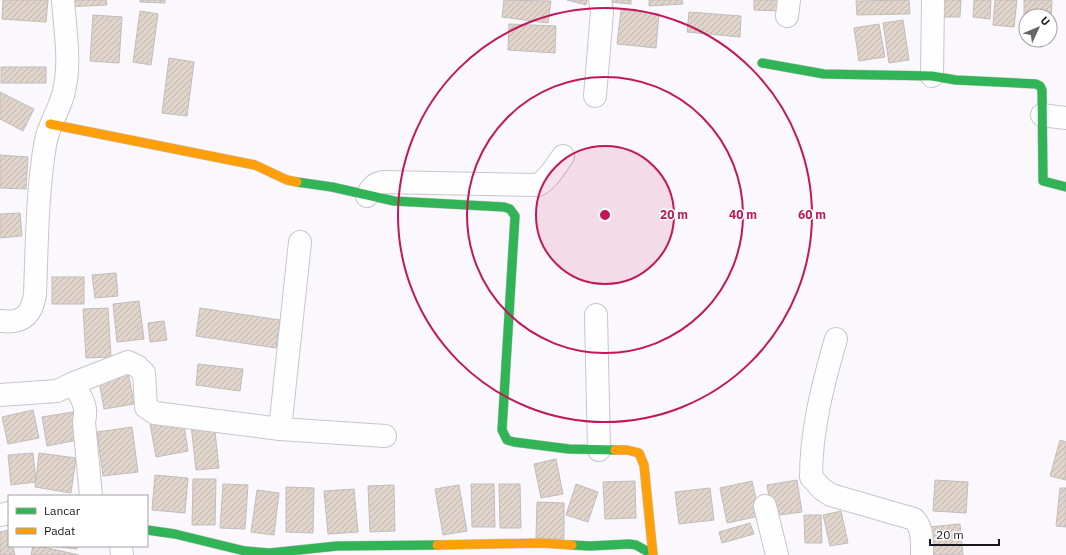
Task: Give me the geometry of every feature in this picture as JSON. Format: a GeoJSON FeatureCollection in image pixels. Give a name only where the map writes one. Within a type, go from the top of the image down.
{"type":"FeatureCollection","features":[{"type":"Feature","properties":{"kind":"street"},"geometry":{"type":"LineString","coordinates":[[0,320],[10,322],[21,319],[27,315],[33,305],[35,294],[38,217],[45,143],[50,124],[64,93],[66,79],[67,66],[63,0]]}},
{"type":"Feature","properties":{"kind":"street"},"geometry":{"type":"LineString","coordinates":[[595,96],[602,12],[600,0]]}},
{"type":"Feature","properties":{"kind":"street"},"geometry":{"type":"LineString","coordinates":[[932,76],[933,0]]}},
{"type":"Feature","properties":{"kind":"street"},"geometry":{"type":"LineString","coordinates":[[762,63],[824,74],[932,76],[956,80],[1036,84],[1040,86],[1042,90],[1043,181],[1066,187]]}},
{"type":"Feature","properties":{"kind":"street"},"geometry":{"type":"LineString","coordinates":[[1042,115],[1066,118]]}},
{"type":"Feature","properties":{"kind":"street"},"geometry":{"type":"LineString","coordinates":[[50,124],[255,165],[287,180],[332,187],[394,201],[504,207],[510,209],[515,216],[502,430],[507,440],[514,442],[570,449],[627,450],[640,453],[644,465],[653,554]]}},
{"type":"Feature","properties":{"kind":"street"},"geometry":{"type":"LineString","coordinates":[[367,196],[372,186],[383,182],[538,185],[548,177],[563,156]]}},
{"type":"Feature","properties":{"kind":"street"},"geometry":{"type":"LineString","coordinates":[[280,429],[300,242]]}},
{"type":"Feature","properties":{"kind":"street"},"geometry":{"type":"LineString","coordinates":[[596,315],[599,450]]}},
{"type":"Feature","properties":{"kind":"street"},"geometry":{"type":"LineString","coordinates":[[836,339],[818,407],[811,460],[811,477],[822,489],[832,495],[914,519],[919,524],[921,530],[922,555]]}},
{"type":"Feature","properties":{"kind":"street"},"geometry":{"type":"LineString","coordinates":[[0,395],[56,391],[128,362],[137,366],[144,373],[146,407],[155,413],[280,429],[385,436]]}},
{"type":"Feature","properties":{"kind":"street"},"geometry":{"type":"LineString","coordinates":[[74,383],[85,404],[86,413],[84,422],[91,495]]}},
{"type":"Feature","properties":{"kind":"street"},"geometry":{"type":"LineString","coordinates":[[765,506],[777,555]]}},
{"type":"Feature","properties":{"kind":"street"},"geometry":{"type":"LineString","coordinates":[[148,530],[175,534],[245,551],[270,553],[337,546],[541,549],[630,544],[636,545],[653,554]]}},
{"type":"Feature","properties":{"kind":"building"},"geometry":{"type":"Polygon","coordinates":[[[3,0],[48,0],[46,22],[2,19],[3,0]]]}},
{"type":"Feature","properties":{"kind":"building"},"geometry":{"type":"Polygon","coordinates":[[[64,0],[106,0],[107,5],[64,7],[64,0]]]}},
{"type":"Feature","properties":{"kind":"building"},"geometry":{"type":"Polygon","coordinates":[[[140,0],[165,0],[165,3],[140,2],[140,0]]]}},
{"type":"Feature","properties":{"kind":"building"},"geometry":{"type":"Polygon","coordinates":[[[504,0],[551,1],[548,23],[502,17],[504,0]]]}},
{"type":"Feature","properties":{"kind":"building"},"geometry":{"type":"Polygon","coordinates":[[[567,0],[587,0],[586,5],[567,0]]]}},
{"type":"Feature","properties":{"kind":"building"},"geometry":{"type":"Polygon","coordinates":[[[608,0],[631,0],[631,4],[608,2],[608,0]]]}},
{"type":"Feature","properties":{"kind":"building"},"geometry":{"type":"Polygon","coordinates":[[[649,0],[682,0],[683,4],[649,6],[649,0]]]}},
{"type":"Feature","properties":{"kind":"building"},"geometry":{"type":"Polygon","coordinates":[[[754,0],[781,0],[781,11],[754,10],[754,0]]]}},
{"type":"Feature","properties":{"kind":"building"},"geometry":{"type":"Polygon","coordinates":[[[909,0],[910,14],[857,15],[856,1],[909,0]]]}},
{"type":"Feature","properties":{"kind":"building"},"geometry":{"type":"Polygon","coordinates":[[[937,0],[961,0],[960,17],[937,17],[937,0]]]}},
{"type":"Feature","properties":{"kind":"building"},"geometry":{"type":"Polygon","coordinates":[[[974,0],[991,0],[990,19],[973,17],[974,0]]]}},
{"type":"Feature","properties":{"kind":"building"},"geometry":{"type":"Polygon","coordinates":[[[995,0],[1017,0],[1014,27],[993,25],[995,0]]]}},
{"type":"Feature","properties":{"kind":"building"},"geometry":{"type":"Polygon","coordinates":[[[1024,0],[1052,0],[1052,8],[1024,8],[1024,0]]]}},
{"type":"Feature","properties":{"kind":"building"},"geometry":{"type":"Polygon","coordinates":[[[621,10],[659,14],[656,48],[617,44],[621,10]]]}},
{"type":"Feature","properties":{"kind":"building"},"geometry":{"type":"Polygon","coordinates":[[[140,11],[158,14],[151,65],[133,62],[140,11]]]}},
{"type":"Feature","properties":{"kind":"building"},"geometry":{"type":"Polygon","coordinates":[[[689,12],[741,16],[740,37],[687,32],[689,12]]]}},
{"type":"Feature","properties":{"kind":"building"},"geometry":{"type":"Polygon","coordinates":[[[93,15],[122,17],[119,63],[90,61],[93,15]]]}},
{"type":"Feature","properties":{"kind":"building"},"geometry":{"type":"Polygon","coordinates":[[[903,20],[909,60],[889,63],[883,23],[903,20]]]}},
{"type":"Feature","properties":{"kind":"building"},"geometry":{"type":"Polygon","coordinates":[[[509,24],[556,26],[555,53],[508,50],[509,24]]]}},
{"type":"Feature","properties":{"kind":"building"},"geometry":{"type":"Polygon","coordinates":[[[879,24],[885,57],[859,61],[854,28],[879,24]]]}},
{"type":"Feature","properties":{"kind":"building"},"geometry":{"type":"Polygon","coordinates":[[[169,58],[194,62],[187,116],[162,113],[169,58]]]}},
{"type":"Feature","properties":{"kind":"building"},"geometry":{"type":"Polygon","coordinates":[[[1,67],[46,67],[46,83],[1,83],[1,67]]]}},
{"type":"Feature","properties":{"kind":"building"},"geometry":{"type":"Polygon","coordinates":[[[0,92],[34,109],[23,131],[0,119],[0,92]]]}},
{"type":"Feature","properties":{"kind":"building"},"geometry":{"type":"Polygon","coordinates":[[[0,155],[28,157],[26,189],[0,188],[0,155]]]}},
{"type":"Feature","properties":{"kind":"building"},"geometry":{"type":"Polygon","coordinates":[[[20,213],[22,236],[0,238],[0,214],[20,213]]]}},
{"type":"Feature","properties":{"kind":"building"},"geometry":{"type":"Polygon","coordinates":[[[116,273],[118,296],[95,298],[92,275],[116,273]]]}},
{"type":"Feature","properties":{"kind":"building"},"geometry":{"type":"Polygon","coordinates":[[[52,277],[84,277],[84,304],[52,304],[52,277]]]}},
{"type":"Feature","properties":{"kind":"building"},"geometry":{"type":"Polygon","coordinates":[[[139,301],[144,339],[117,342],[113,304],[139,301]]]}},
{"type":"Feature","properties":{"kind":"building"},"geometry":{"type":"Polygon","coordinates":[[[108,308],[111,357],[86,358],[83,309],[108,308]]]}},
{"type":"Feature","properties":{"kind":"building"},"geometry":{"type":"Polygon","coordinates":[[[200,308],[280,320],[276,348],[196,336],[200,308]]]}},
{"type":"Feature","properties":{"kind":"building"},"geometry":{"type":"Polygon","coordinates":[[[164,321],[167,340],[150,342],[148,323],[164,321]]]}},
{"type":"Feature","properties":{"kind":"building"},"geometry":{"type":"Polygon","coordinates":[[[198,364],[243,369],[240,391],[196,385],[198,364]]]}},
{"type":"Feature","properties":{"kind":"building"},"geometry":{"type":"Polygon","coordinates":[[[128,371],[134,404],[104,409],[98,376],[128,371]]]}},
{"type":"Feature","properties":{"kind":"building"},"geometry":{"type":"Polygon","coordinates":[[[33,410],[39,438],[8,444],[2,417],[33,410]]]}},
{"type":"Feature","properties":{"kind":"building"},"geometry":{"type":"Polygon","coordinates":[[[73,412],[78,440],[47,446],[42,417],[73,412]]]}},
{"type":"Feature","properties":{"kind":"building"},"geometry":{"type":"Polygon","coordinates":[[[183,419],[188,451],[156,457],[150,424],[183,419]]]}},
{"type":"Feature","properties":{"kind":"building"},"geometry":{"type":"Polygon","coordinates":[[[214,423],[219,468],[196,470],[191,425],[214,423]]]}},
{"type":"Feature","properties":{"kind":"building"},"geometry":{"type":"Polygon","coordinates":[[[132,427],[138,472],[103,476],[97,432],[132,427]]]}},
{"type":"Feature","properties":{"kind":"building"},"geometry":{"type":"Polygon","coordinates":[[[1060,440],[1066,442],[1066,480],[1050,476],[1060,440]]]}},
{"type":"Feature","properties":{"kind":"building"},"geometry":{"type":"Polygon","coordinates":[[[33,453],[36,482],[11,485],[8,455],[33,453]]]}},
{"type":"Feature","properties":{"kind":"building"},"geometry":{"type":"Polygon","coordinates":[[[39,453],[76,458],[71,493],[35,487],[39,453]]]}},
{"type":"Feature","properties":{"kind":"building"},"geometry":{"type":"Polygon","coordinates":[[[556,459],[563,494],[541,498],[534,464],[556,459]]]}},
{"type":"Feature","properties":{"kind":"building"},"geometry":{"type":"Polygon","coordinates":[[[155,475],[188,478],[185,513],[152,510],[155,475]]]}},
{"type":"Feature","properties":{"kind":"building"},"geometry":{"type":"Polygon","coordinates":[[[193,479],[216,479],[215,525],[192,525],[193,479]]]}},
{"type":"Feature","properties":{"kind":"building"},"geometry":{"type":"Polygon","coordinates":[[[797,480],[802,512],[772,516],[767,485],[797,480]]]}},
{"type":"Feature","properties":{"kind":"building"},"geometry":{"type":"Polygon","coordinates":[[[935,480],[968,482],[966,513],[933,511],[935,480]]]}},
{"type":"Feature","properties":{"kind":"building"},"geometry":{"type":"Polygon","coordinates":[[[635,481],[636,518],[605,519],[603,482],[635,481]]]}},
{"type":"Feature","properties":{"kind":"building"},"geometry":{"type":"Polygon","coordinates":[[[752,481],[760,516],[727,523],[720,488],[752,481]]]}},
{"type":"Feature","properties":{"kind":"building"},"geometry":{"type":"Polygon","coordinates":[[[223,484],[248,485],[245,529],[220,528],[223,484]]]}},
{"type":"Feature","properties":{"kind":"building"},"geometry":{"type":"Polygon","coordinates":[[[471,484],[494,484],[495,527],[472,527],[471,484]]]}},
{"type":"Feature","properties":{"kind":"building"},"geometry":{"type":"Polygon","coordinates":[[[499,484],[520,484],[521,528],[500,528],[499,484]]]}},
{"type":"Feature","properties":{"kind":"building"},"geometry":{"type":"Polygon","coordinates":[[[576,484],[598,492],[588,522],[566,515],[576,484]]]}},
{"type":"Feature","properties":{"kind":"building"},"geometry":{"type":"Polygon","coordinates":[[[394,485],[395,531],[370,532],[368,486],[394,485]]]}},
{"type":"Feature","properties":{"kind":"building"},"geometry":{"type":"Polygon","coordinates":[[[459,485],[467,531],[443,535],[435,489],[459,485]]]}},
{"type":"Feature","properties":{"kind":"building"},"geometry":{"type":"Polygon","coordinates":[[[286,487],[314,488],[313,533],[286,532],[286,487]]]}},
{"type":"Feature","properties":{"kind":"building"},"geometry":{"type":"Polygon","coordinates":[[[710,488],[714,520],[679,524],[675,492],[710,488]]]}},
{"type":"Feature","properties":{"kind":"building"},"geometry":{"type":"Polygon","coordinates":[[[1060,488],[1066,488],[1066,527],[1056,526],[1060,488]]]}},
{"type":"Feature","properties":{"kind":"building"},"geometry":{"type":"Polygon","coordinates":[[[354,489],[358,532],[328,534],[324,491],[354,489]]]}},
{"type":"Feature","properties":{"kind":"building"},"geometry":{"type":"Polygon","coordinates":[[[257,490],[279,493],[274,535],[251,532],[257,490]]]}},
{"type":"Feature","properties":{"kind":"building"},"geometry":{"type":"Polygon","coordinates":[[[537,502],[564,503],[564,539],[536,538],[537,502]]]}},
{"type":"Feature","properties":{"kind":"building"},"geometry":{"type":"Polygon","coordinates":[[[841,511],[848,543],[830,546],[823,515],[841,511]]]}},
{"type":"Feature","properties":{"kind":"building"},"geometry":{"type":"Polygon","coordinates":[[[804,515],[821,515],[822,543],[805,543],[804,515]]]}},
{"type":"Feature","properties":{"kind":"building"},"geometry":{"type":"Polygon","coordinates":[[[750,523],[754,534],[722,543],[719,532],[750,523]]]}},
{"type":"Feature","properties":{"kind":"building"},"geometry":{"type":"Polygon","coordinates":[[[960,524],[963,555],[933,555],[929,527],[960,524]]]}},
{"type":"Feature","properties":{"kind":"building"},"geometry":{"type":"Polygon","coordinates":[[[8,530],[8,547],[13,547],[15,555],[0,555],[0,532],[8,530]]]}},
{"type":"Feature","properties":{"kind":"building"},"geometry":{"type":"Polygon","coordinates":[[[33,547],[43,547],[79,555],[31,555],[33,547]]]}},
{"type":"Feature","properties":{"kind":"building"},"geometry":{"type":"Polygon","coordinates":[[[59,547],[77,547],[77,549],[59,547]]]}},
{"type":"Feature","properties":{"kind":"traffic: fast"},"geometry":{"type":"LineString","coordinates":[[762,63],[824,74],[932,76],[956,80],[1036,84],[1040,86],[1042,90],[1043,181],[1066,187]]}},
{"type":"Feature","properties":{"kind":"traffic: fast"},"geometry":{"type":"LineString","coordinates":[[297,182],[332,187],[394,201],[504,207],[510,209],[515,216],[502,430],[507,440],[514,442],[569,449],[615,450]]}},
{"type":"Feature","properties":{"kind":"traffic: fast"},"geometry":{"type":"LineString","coordinates":[[148,530],[175,534],[245,551],[270,553],[337,546],[437,545]]}},
{"type":"Feature","properties":{"kind":"traffic: fast"},"geometry":{"type":"LineString","coordinates":[[572,545],[590,546],[629,544],[636,545],[652,554]]}},
{"type":"Feature","properties":{"kind":"traffic: slow"},"geometry":{"type":"LineString","coordinates":[[50,124],[255,165],[287,180],[297,182]]}},
{"type":"Feature","properties":{"kind":"traffic: slow"},"geometry":{"type":"LineString","coordinates":[[615,450],[627,450],[639,453],[644,465],[653,555]]}},
{"type":"Feature","properties":{"kind":"traffic: slow"},"geometry":{"type":"LineString","coordinates":[[437,545],[541,543],[572,545]]}}]}
